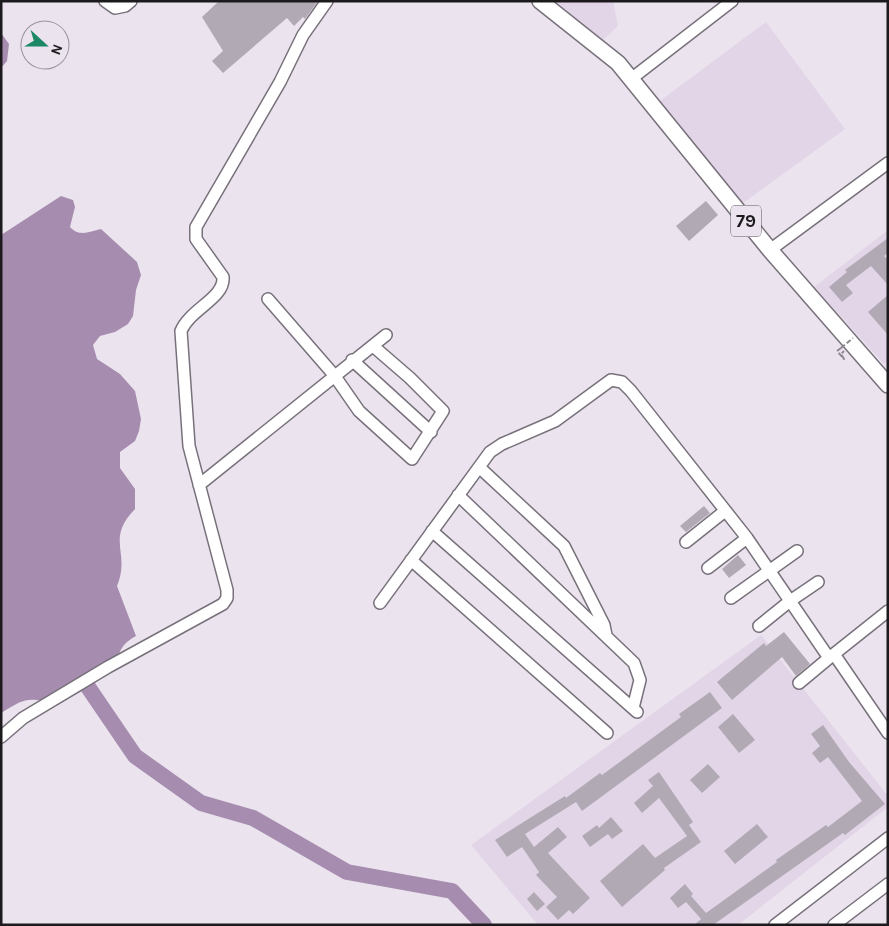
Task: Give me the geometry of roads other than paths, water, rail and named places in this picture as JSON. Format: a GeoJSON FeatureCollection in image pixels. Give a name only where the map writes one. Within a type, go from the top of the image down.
{"type":"FeatureCollection","features":[{"type":"Feature","properties":{"kind":"main road","name":"79"},"geometry":{"type":"LineString","coordinates":[[540,1],[608,54],[631,79],[836,329],[888,385]]}},
{"type":"Feature","properties":{"kind":"street"},"geometry":{"type":"LineString","coordinates":[[105,1],[115,8],[125,6],[131,1]]}},
{"type":"Feature","properties":{"kind":"street"},"geometry":{"type":"LineString","coordinates":[[1,737],[12,726],[108,666],[223,604],[227,598],[227,590],[189,446],[181,331],[189,316],[217,294],[224,282],[223,277],[196,239],[196,227],[280,82],[304,34],[327,1]]}},
{"type":"Feature","properties":{"kind":"street"},"geometry":{"type":"LineString","coordinates":[[631,79],[732,1]]}},
{"type":"Feature","properties":{"kind":"street"},"geometry":{"type":"LineString","coordinates":[[770,250],[888,163]]}},
{"type":"Feature","properties":{"kind":"street"},"geometry":{"type":"LineString","coordinates":[[268,299],[334,374],[359,411],[408,458],[414,457],[443,413],[442,408],[373,346]]}},
{"type":"Feature","properties":{"kind":"street"},"geometry":{"type":"LineString","coordinates":[[199,484],[334,374],[386,335]]}},
{"type":"Feature","properties":{"kind":"street"},"geometry":{"type":"LineString","coordinates":[[352,360],[431,432]]}},
{"type":"Feature","properties":{"kind":"street"},"geometry":{"type":"LineString","coordinates":[[380,603],[458,495],[497,446],[555,421],[605,384],[615,380],[622,382],[631,391],[747,538],[888,733]]}},
{"type":"Feature","properties":{"kind":"street"},"geometry":{"type":"LineString","coordinates":[[479,467],[564,546],[604,624],[606,636]]}},
{"type":"Feature","properties":{"kind":"street"},"geometry":{"type":"LineString","coordinates":[[432,531],[635,710],[639,686],[637,668],[458,495]]}},
{"type":"Feature","properties":{"kind":"street"},"geometry":{"type":"LineString","coordinates":[[686,542],[725,511]]}},
{"type":"Feature","properties":{"kind":"street"},"geometry":{"type":"LineString","coordinates":[[708,568],[747,538]]}},
{"type":"Feature","properties":{"kind":"street"},"geometry":{"type":"LineString","coordinates":[[731,598],[797,551]]}},
{"type":"Feature","properties":{"kind":"street"},"geometry":{"type":"LineString","coordinates":[[410,560],[607,733]]}},
{"type":"Feature","properties":{"kind":"street"},"geometry":{"type":"LineString","coordinates":[[759,626],[790,600],[818,582]]}},
{"type":"Feature","properties":{"kind":"street"},"geometry":{"type":"LineString","coordinates":[[799,683],[888,611]]}},
{"type":"Feature","properties":{"kind":"street"},"geometry":{"type":"LineString","coordinates":[[775,925],[888,838]]}},
{"type":"Feature","properties":{"kind":"street"},"geometry":{"type":"LineString","coordinates":[[834,925],[888,884]]}},
{"type":"Feature","properties":{"kind":"waterway"},"geometry":{"type":"LineString","coordinates":[[88,687],[135,756],[201,803],[253,818],[347,872],[452,891],[484,925]]}}]}
